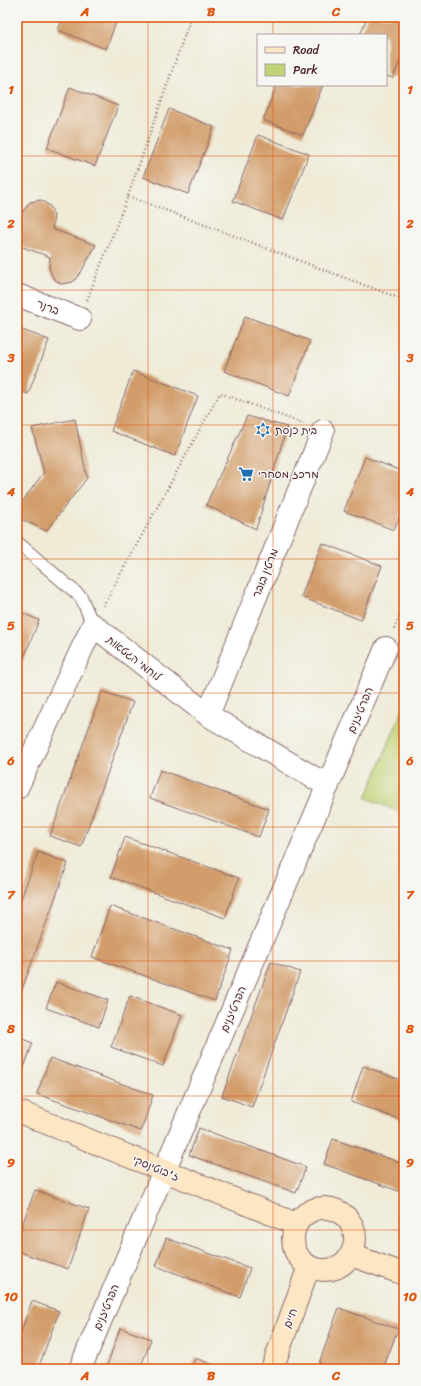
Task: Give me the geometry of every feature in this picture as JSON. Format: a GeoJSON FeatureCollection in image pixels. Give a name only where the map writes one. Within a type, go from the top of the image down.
{"type":"FeatureCollection","features":[{"type":"Feature","properties":{"kind":"street","name":"ברנר"},"geometry":{"type":"LineString","coordinates":[[17,295],[80,320]]}},
{"type":"Feature","properties":{"kind":"street","name":"מרטין בובר"},"geometry":{"type":"LineString","coordinates":[[208,715],[323,432]]}},
{"type":"Feature","properties":{"kind":"street","name":"לוחמי הגטאות"},"geometry":{"type":"LineString","coordinates":[[93,626],[208,715],[328,786]]}},
{"type":"Feature","properties":{"kind":"street"},"geometry":{"type":"LineString","coordinates":[[17,788],[93,626]]}},
{"type":"Feature","properties":{"kind":"street","name":"הפרטיזנים"},"geometry":{"type":"LineString","coordinates":[[80,1369],[386,648]]}},
{"type":"Feature","properties":{"kind":"street","name":"ז'בוטינסקי"},"geometry":{"type":"LineString","coordinates":[[17,1111],[296,1224]]}},
{"type":"Feature","properties":{"kind":"street"},"geometry":{"type":"LineString","coordinates":[[323,1208],[334,1209],[344,1215],[351,1223],[355,1234],[355,1245],[351,1255],[343,1264],[332,1270],[320,1270],[309,1266],[300,1259],[294,1248],[293,1236],[296,1224],[303,1216],[312,1210],[323,1208]]}},
{"type":"Feature","properties":{"kind":"street"},"geometry":{"type":"LineString","coordinates":[[351,1255],[404,1274]]}},
{"type":"Feature","properties":{"kind":"street","name":"חיים"},"geometry":{"type":"LineString","coordinates":[[272,1369],[309,1266]]}},
{"type":"Feature","properties":{"kind":"lane"},"geometry":{"type":"LineString","coordinates":[[17,542],[81,597],[93,626]]}},
{"type":"Feature","properties":{"kind":"path"},"geometry":{"type":"LineString","coordinates":[[80,320],[128,196],[191,17]]}},
{"type":"Feature","properties":{"kind":"path"},"geometry":{"type":"LineString","coordinates":[[128,196],[404,300]]}},
{"type":"Feature","properties":{"kind":"path"},"geometry":{"type":"LineString","coordinates":[[93,626],[220,393],[323,432]]}},
{"type":"Feature","properties":{"kind":"path"},"geometry":{"type":"LineString","coordinates":[[386,648],[404,606]]}},
{"type":"Feature","properties":{"kind":"green space"},"geometry":{"type":"Polygon","coordinates":[[[404,706],[404,814],[366,798],[404,706]]]}},
{"type":"Feature","properties":{"kind":"building"},"geometry":{"type":"Polygon","coordinates":[[[63,17],[118,17],[106,49],[58,30],[63,17]]]}},
{"type":"Feature","properties":{"kind":"building"},"geometry":{"type":"Polygon","coordinates":[[[367,17],[404,17],[404,51],[393,78],[387,76],[387,34],[360,34],[367,17]]]}},
{"type":"Feature","properties":{"kind":"building"},"geometry":{"type":"Polygon","coordinates":[[[277,86],[323,86],[303,135],[263,120],[277,86]]]}},
{"type":"Feature","properties":{"kind":"building"},"geometry":{"type":"Polygon","coordinates":[[[70,87],[118,106],[95,166],[47,148],[70,87]]]}},
{"type":"Feature","properties":{"kind":"building"},"geometry":{"type":"Polygon","coordinates":[[[169,109],[214,127],[188,194],[143,177],[169,109]]]}},
{"type":"Feature","properties":{"kind":"building"},"geometry":{"type":"Polygon","coordinates":[[[258,135],[309,154],[283,220],[233,201],[258,135]]]}},
{"type":"Feature","properties":{"kind":"building"},"geometry":{"type":"Polygon","coordinates":[[[41,200],[50,206],[54,216],[52,229],[96,245],[81,272],[73,282],[61,284],[53,278],[49,268],[50,257],[17,245],[17,218],[30,202],[41,200]]]}},
{"type":"Feature","properties":{"kind":"building"},"geometry":{"type":"Polygon","coordinates":[[[245,316],[310,341],[289,396],[224,371],[245,316]]]}},
{"type":"Feature","properties":{"kind":"building"},"geometry":{"type":"Polygon","coordinates":[[[17,328],[49,340],[28,394],[17,390],[17,328]]]}},
{"type":"Feature","properties":{"kind":"building"},"geometry":{"type":"Polygon","coordinates":[[[133,371],[198,396],[175,456],[111,431],[133,371]]]}},
{"type":"Feature","properties":{"kind":"building"},"geometry":{"type":"Polygon","coordinates":[[[17,403],[23,405],[17,421],[17,403]]]}},
{"type":"Feature","properties":{"kind":"building","name":"מרכז מסחרי"},"geometry":{"type":"Polygon","coordinates":[[[247,416],[287,427],[256,529],[206,505],[247,416]]]}},
{"type":"Feature","properties":{"kind":"building"},"geometry":{"type":"Polygon","coordinates":[[[75,419],[87,478],[46,531],[17,517],[17,509],[44,472],[32,428],[75,419]]]}},
{"type":"Feature","properties":{"kind":"building"},"geometry":{"type":"Polygon","coordinates":[[[365,457],[404,472],[404,504],[394,530],[344,511],[365,457]]]}},
{"type":"Feature","properties":{"kind":"building"},"geometry":{"type":"Polygon","coordinates":[[[322,543],[382,566],[361,620],[301,597],[322,543]]]}},
{"type":"Feature","properties":{"kind":"building"},"geometry":{"type":"Polygon","coordinates":[[[17,611],[39,620],[17,675],[17,611]]]}},
{"type":"Feature","properties":{"kind":"building"},"geometry":{"type":"Polygon","coordinates":[[[102,691],[133,702],[81,847],[50,836],[102,691]]]}},
{"type":"Feature","properties":{"kind":"building"},"geometry":{"type":"Polygon","coordinates":[[[160,770],[269,809],[259,837],[150,798],[160,770]]]}},
{"type":"Feature","properties":{"kind":"building"},"geometry":{"type":"Polygon","coordinates":[[[125,837],[239,878],[225,918],[111,877],[125,837]]]}},
{"type":"Feature","properties":{"kind":"building"},"geometry":{"type":"Polygon","coordinates":[[[38,852],[68,863],[17,1003],[17,910],[38,852]]]}},
{"type":"Feature","properties":{"kind":"building"},"geometry":{"type":"Polygon","coordinates":[[[110,906],[233,950],[215,1001],[92,957],[110,906]]]}},
{"type":"Feature","properties":{"kind":"building"},"geometry":{"type":"Polygon","coordinates":[[[271,962],[300,972],[252,1107],[222,1096],[271,962]]]}},
{"type":"Feature","properties":{"kind":"building"},"geometry":{"type":"Polygon","coordinates":[[[56,982],[108,1000],[99,1027],[46,1008],[56,982]]]}},
{"type":"Feature","properties":{"kind":"building"},"geometry":{"type":"Polygon","coordinates":[[[130,996],[182,1015],[163,1066],[111,1047],[130,996]]]}},
{"type":"Feature","properties":{"kind":"building"},"geometry":{"type":"Polygon","coordinates":[[[17,1037],[33,1043],[20,1078],[17,1077],[17,1037]]]}},
{"type":"Feature","properties":{"kind":"building"},"geometry":{"type":"Polygon","coordinates":[[[50,1058],[153,1095],[141,1131],[37,1094],[50,1058]]]}},
{"type":"Feature","properties":{"kind":"building"},"geometry":{"type":"Polygon","coordinates":[[[363,1066],[404,1081],[404,1121],[351,1102],[363,1066]]]}},
{"type":"Feature","properties":{"kind":"building"},"geometry":{"type":"Polygon","coordinates":[[[199,1128],[306,1167],[296,1193],[189,1155],[199,1128]]]}},
{"type":"Feature","properties":{"kind":"building"},"geometry":{"type":"Polygon","coordinates":[[[333,1139],[404,1164],[404,1193],[324,1164],[333,1139]]]}},
{"type":"Feature","properties":{"kind":"building"},"geometry":{"type":"Polygon","coordinates":[[[35,1190],[89,1209],[68,1269],[17,1251],[17,1239],[35,1190]]]}},
{"type":"Feature","properties":{"kind":"building"},"geometry":{"type":"Polygon","coordinates":[[[166,1238],[250,1268],[240,1297],[156,1266],[166,1238]]]}},
{"type":"Feature","properties":{"kind":"building"},"geometry":{"type":"Polygon","coordinates":[[[32,1301],[59,1311],[38,1369],[17,1369],[17,1342],[32,1301]]]}},
{"type":"Feature","properties":{"kind":"building"},"geometry":{"type":"Polygon","coordinates":[[[339,1308],[398,1329],[383,1369],[317,1369],[339,1308]]]}},
{"type":"Feature","properties":{"kind":"building"},"geometry":{"type":"Polygon","coordinates":[[[120,1328],[151,1339],[140,1369],[106,1369],[120,1328]]]}},
{"type":"Feature","properties":{"kind":"building"},"geometry":{"type":"Polygon","coordinates":[[[195,1358],[225,1369],[191,1369],[195,1358]]]}},
{"type":"Feature","properties":{"kind":"place","name":"בית כנסת"},"geometry":{"type":"Point","coordinates":[263,430]}},
{"type":"Feature","properties":{"kind":"place","name":"מרכז מסחרי"},"geometry":{"type":"Point","coordinates":[246,474]}}]}
